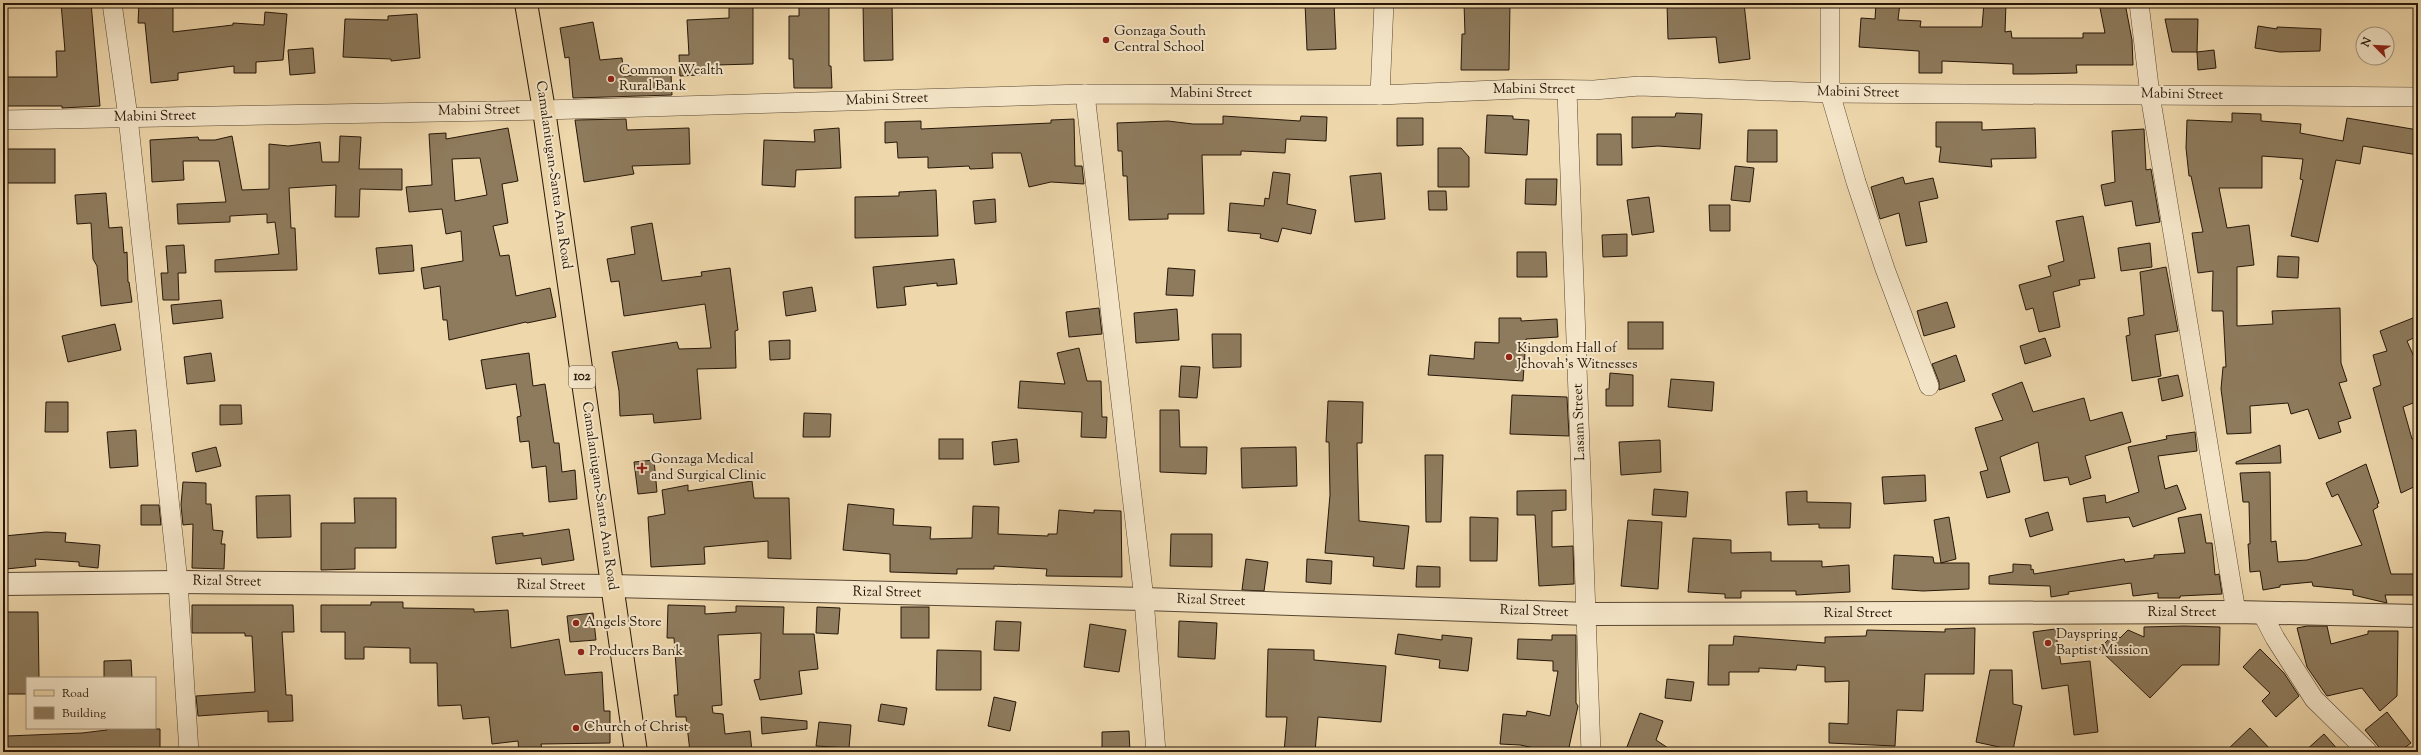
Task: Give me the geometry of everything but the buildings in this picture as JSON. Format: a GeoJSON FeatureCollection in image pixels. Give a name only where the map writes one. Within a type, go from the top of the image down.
{"type":"FeatureCollection","features":[{"type":"Feature","properties":{"kind":"main road","name":"Camalaniugan-Santa Ana Road"},"geometry":{"type":"LineString","coordinates":[[526,3],[544,110],[636,752]]}},
{"type":"Feature","properties":{"kind":"street"},"geometry":{"type":"LineString","coordinates":[[112,3],[128,117],[178,582],[189,752]]}},
{"type":"Feature","properties":{"kind":"street"},"geometry":{"type":"LineString","coordinates":[[1380,94],[1384,3]]}},
{"type":"Feature","properties":{"kind":"street"},"geometry":{"type":"LineString","coordinates":[[1830,3],[1830,93],[1856,182],[1885,269],[1929,386]]}},
{"type":"Feature","properties":{"kind":"street"},"geometry":{"type":"LineString","coordinates":[[2139,3],[2150,95],[2236,612]]}},
{"type":"Feature","properties":{"kind":"street","name":"Mabini Street"},"geometry":{"type":"LineString","coordinates":[[3,120],[544,110],[1085,94],[1380,94],[1520,88],[1567,91],[1638,86],[1830,93],[2418,98]]}},
{"type":"Feature","properties":{"kind":"street","name":"Lasam Street"},"geometry":{"type":"LineString","coordinates":[[1567,91],[1588,614],[1591,752]]}},
{"type":"Feature","properties":{"kind":"street"},"geometry":{"type":"LineString","coordinates":[[1085,94],[1144,599],[1156,752]]}},
{"type":"Feature","properties":{"kind":"street","name":"Rizal Street"},"geometry":{"type":"LineString","coordinates":[[3,584],[178,582],[612,586],[1144,599],[1588,614],[2236,612],[2418,616]]}},
{"type":"Feature","properties":{"kind":"street"},"geometry":{"type":"LineString","coordinates":[[2262,613],[2275,638],[2314,699],[2368,752]]}},
{"type":"Feature","properties":{"kind":"place","name":"Gonzaga South Central School"},"geometry":{"type":"Point","coordinates":[1106,40]}},
{"type":"Feature","properties":{"kind":"place","name":"Common Wealth Rural Bank"},"geometry":{"type":"Point","coordinates":[611,79]}},
{"type":"Feature","properties":{"kind":"place","name":"Kingdom Hall of Jehovah's Witnesses"},"geometry":{"type":"Point","coordinates":[1509,357]}},
{"type":"Feature","properties":{"kind":"place","name":"Gonzaga Medical and Surgical Clinic"},"geometry":{"type":"Point","coordinates":[642,468]}},
{"type":"Feature","properties":{"kind":"place","name":"Angels Store"},"geometry":{"type":"Point","coordinates":[576,623]}},
{"type":"Feature","properties":{"kind":"place","name":"Dayspring Baptist Mission"},"geometry":{"type":"Point","coordinates":[2048,643]}},
{"type":"Feature","properties":{"kind":"place","name":"Producers Bank"},"geometry":{"type":"Point","coordinates":[581,652]}},
{"type":"Feature","properties":{"kind":"place","name":"Church of Christ"},"geometry":{"type":"Point","coordinates":[576,728]}}]}
